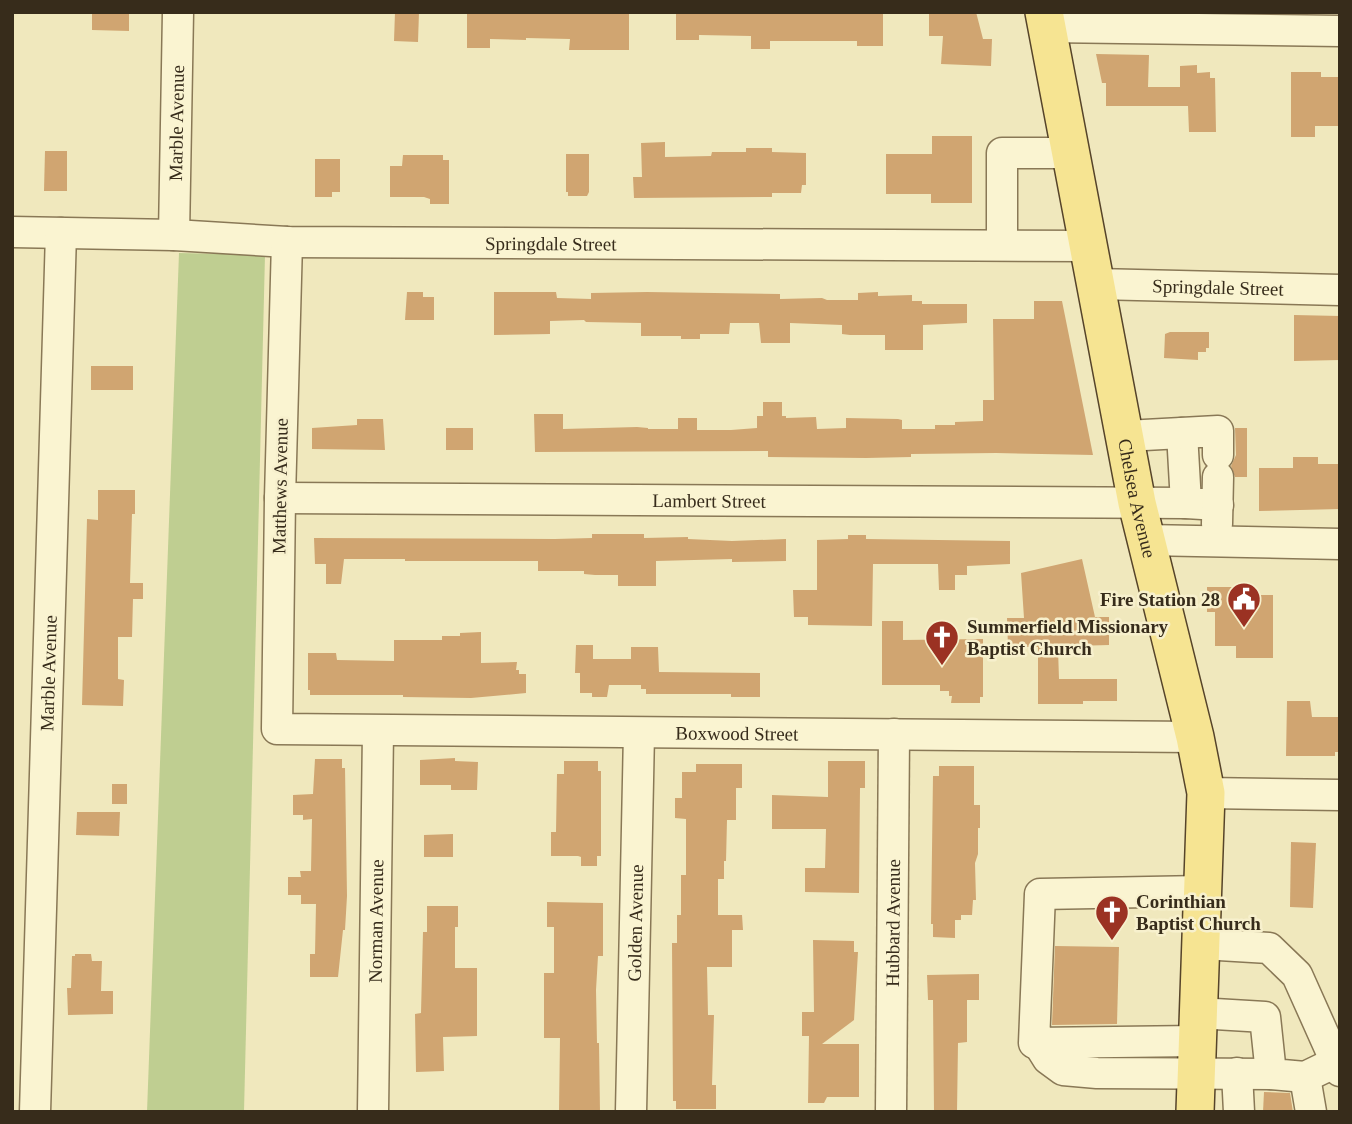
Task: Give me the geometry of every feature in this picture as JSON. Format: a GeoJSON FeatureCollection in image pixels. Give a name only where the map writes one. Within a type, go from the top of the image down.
{"type":"FeatureCollection","features":[{"type":"Feature","properties":{"kind":"main road","name":"Chelsea Avenue"},"geometry":{"type":"LineString","coordinates":[[1045,20],[1137,503],[1195,737],[1206,793],[1195,1112]]}},
{"type":"Feature","properties":{"kind":"street","name":"Marble Avenue"},"geometry":{"type":"LineString","coordinates":[[174,235],[178,12]]}},
{"type":"Feature","properties":{"kind":"street"},"geometry":{"type":"LineString","coordinates":[[1045,20],[1340,31]]}},
{"type":"Feature","properties":{"kind":"street"},"geometry":{"type":"LineString","coordinates":[[1002,245],[1002,153],[1072,153]]}},
{"type":"Feature","properties":{"kind":"street","name":"Springdale Street"},"geometry":{"type":"LineString","coordinates":[[12,232],[174,235],[286,242],[1088,246]]}},
{"type":"Feature","properties":{"kind":"street","name":"Marble Avenue"},"geometry":{"type":"LineString","coordinates":[[36,1112],[61,233]]}},
{"type":"Feature","properties":{"kind":"street","name":"Matthews Avenue"},"geometry":{"type":"LineString","coordinates":[[277,729],[286,242]]}},
{"type":"Feature","properties":{"kind":"street","name":"Springdale Street"},"geometry":{"type":"LineString","coordinates":[[1096,284],[1340,290]]}},
{"type":"Feature","properties":{"kind":"street"},"geometry":{"type":"LineString","coordinates":[[1126,436],[1218,431],[1217,541]]}},
{"type":"Feature","properties":{"kind":"street"},"geometry":{"type":"LineString","coordinates":[[1182,433],[1186,503]]}},
{"type":"Feature","properties":{"kind":"street","name":"Lambert Street"},"geometry":{"type":"LineString","coordinates":[[280,498],[1186,503],[1218,479]]}},
{"type":"Feature","properties":{"kind":"street"},"geometry":{"type":"LineString","coordinates":[[1146,540],[1340,544]]}},
{"type":"Feature","properties":{"kind":"street","name":"Boxwood Street"},"geometry":{"type":"LineString","coordinates":[[277,729],[1195,737]]}},
{"type":"Feature","properties":{"kind":"street","name":"Norman Avenue"},"geometry":{"type":"LineString","coordinates":[[373,1112],[378,731]]}},
{"type":"Feature","properties":{"kind":"street","name":"Golden Avenue"},"geometry":{"type":"LineString","coordinates":[[631,1112],[639,733]]}},
{"type":"Feature","properties":{"kind":"street","name":"Hubbard Avenue"},"geometry":{"type":"LineString","coordinates":[[891,1112],[894,734]]}},
{"type":"Feature","properties":{"kind":"street"},"geometry":{"type":"LineString","coordinates":[[1206,793],[1340,795]]}},
{"type":"Feature","properties":{"kind":"street"},"geometry":{"type":"LineString","coordinates":[[1203,891],[1040,894],[1034,1043],[1197,1042],[1265,1017],[1271,1074]]}},
{"type":"Feature","properties":{"kind":"street"},"geometry":{"type":"LineString","coordinates":[[1197,1042],[1237,1073],[1305,1077],[1338,1066],[1297,975],[1269,948],[1202,944]]}},
{"type":"Feature","properties":{"kind":"street"},"geometry":{"type":"LineString","coordinates":[[1237,1073],[1239,1112]]}},
{"type":"Feature","properties":{"kind":"street"},"geometry":{"type":"LineString","coordinates":[[1305,1077],[1311,1112]]}},
{"type":"Feature","properties":{"kind":"green space"},"geometry":{"type":"Polygon","coordinates":[[[179,253],[265,255],[244,1112],[147,1112],[179,253]]]}},
{"type":"Feature","properties":{"kind":"building"},"geometry":{"type":"Polygon","coordinates":[[[92,12],[129,12],[129,31],[92,30],[92,12]]]}},
{"type":"Feature","properties":{"kind":"building"},"geometry":{"type":"Polygon","coordinates":[[[395,12],[419,12],[418,42],[394,41],[395,12]]]}},
{"type":"Feature","properties":{"kind":"building"},"geometry":{"type":"Polygon","coordinates":[[[467,12],[629,12],[629,50],[569,50],[570,39],[526,38],[490,39],[490,48],[467,48],[467,12]]]}},
{"type":"Feature","properties":{"kind":"building"},"geometry":{"type":"Polygon","coordinates":[[[676,12],[883,12],[883,46],[857,46],[857,41],[770,41],[770,49],[751,49],[751,36],[699,35],[699,40],[676,40],[676,12]]]}},
{"type":"Feature","properties":{"kind":"building"},"geometry":{"type":"Polygon","coordinates":[[[929,12],[976,12],[983,39],[992,39],[991,66],[941,64],[943,36],[929,36],[929,12]]]}},
{"type":"Feature","properties":{"kind":"building"},"geometry":{"type":"Polygon","coordinates":[[[1096,54],[1149,55],[1148,87],[1180,87],[1180,66],[1197,65],[1197,73],[1210,72],[1210,78],[1215,78],[1216,132],[1189,132],[1188,106],[1106,106],[1106,83],[1102,83],[1096,54]]]}},
{"type":"Feature","properties":{"kind":"building"},"geometry":{"type":"Polygon","coordinates":[[[1291,72],[1321,72],[1321,77],[1340,77],[1340,126],[1315,126],[1315,137],[1291,137],[1291,72]]]}},
{"type":"Feature","properties":{"kind":"building"},"geometry":{"type":"Polygon","coordinates":[[[932,136],[972,136],[972,203],[931,203],[931,194],[886,194],[886,154],[932,154],[932,136]]]}},
{"type":"Feature","properties":{"kind":"building"},"geometry":{"type":"Polygon","coordinates":[[[665,142],[665,157],[711,156],[712,152],[746,152],[746,148],[772,148],[772,152],[806,153],[806,185],[802,185],[801,193],[772,193],[772,197],[634,198],[633,177],[642,177],[641,143],[665,142]]]}},
{"type":"Feature","properties":{"kind":"building"},"geometry":{"type":"Polygon","coordinates":[[[45,151],[67,151],[67,191],[44,191],[45,151]]]}},
{"type":"Feature","properties":{"kind":"building"},"geometry":{"type":"Polygon","coordinates":[[[566,154],[589,154],[587,196],[568,196],[566,192],[566,154]]]}},
{"type":"Feature","properties":{"kind":"building"},"geometry":{"type":"Polygon","coordinates":[[[403,155],[443,155],[443,160],[449,160],[449,204],[430,204],[430,199],[424,197],[390,197],[390,166],[402,166],[403,155]]]}},
{"type":"Feature","properties":{"kind":"building"},"geometry":{"type":"Polygon","coordinates":[[[315,159],[340,159],[340,192],[332,192],[332,197],[315,197],[315,159]]]}},
{"type":"Feature","properties":{"kind":"building"},"geometry":{"type":"Polygon","coordinates":[[[407,292],[423,292],[423,297],[434,297],[434,320],[405,320],[407,292]]]}},
{"type":"Feature","properties":{"kind":"building"},"geometry":{"type":"Polygon","coordinates":[[[494,292],[556,292],[557,298],[591,299],[591,293],[647,292],[780,294],[780,299],[858,300],[858,293],[878,292],[878,296],[912,295],[912,301],[922,301],[922,304],[967,304],[967,323],[923,325],[923,350],[885,350],[885,335],[842,334],[842,325],[790,323],[790,343],[761,343],[759,323],[730,323],[729,334],[700,334],[700,339],[641,336],[641,323],[584,320],[550,321],[550,334],[494,335],[494,292]]]}},
{"type":"Feature","properties":{"kind":"building"},"geometry":{"type":"Polygon","coordinates":[[[1034,301],[1062,301],[1093,455],[911,454],[911,457],[866,458],[768,457],[768,451],[535,452],[534,414],[563,414],[563,429],[678,429],[678,418],[697,418],[697,430],[731,430],[757,428],[757,416],[763,416],[763,402],[782,402],[782,416],[816,417],[817,429],[846,428],[846,418],[898,419],[902,420],[902,429],[935,429],[935,425],[983,421],[983,400],[994,400],[993,319],[1034,319],[1034,301]]]}},
{"type":"Feature","properties":{"kind":"building"},"geometry":{"type":"Polygon","coordinates":[[[1294,315],[1340,316],[1340,360],[1294,361],[1294,315]]]}},
{"type":"Feature","properties":{"kind":"building"},"geometry":{"type":"Polygon","coordinates":[[[1209,332],[1209,348],[1206,348],[1206,352],[1198,352],[1198,360],[1164,358],[1165,334],[1209,332]]]}},
{"type":"Feature","properties":{"kind":"building"},"geometry":{"type":"Polygon","coordinates":[[[91,366],[133,366],[133,390],[91,390],[91,366]]]}},
{"type":"Feature","properties":{"kind":"building"},"geometry":{"type":"Polygon","coordinates":[[[357,419],[383,419],[385,450],[312,449],[312,428],[357,425],[357,419]]]}},
{"type":"Feature","properties":{"kind":"building"},"geometry":{"type":"Polygon","coordinates":[[[446,428],[473,428],[473,450],[446,450],[446,428]]]}},
{"type":"Feature","properties":{"kind":"building"},"geometry":{"type":"Polygon","coordinates":[[[1235,428],[1247,428],[1247,477],[1235,477],[1231,466],[1236,455],[1235,428]]]}},
{"type":"Feature","properties":{"kind":"building"},"geometry":{"type":"Polygon","coordinates":[[[1293,457],[1318,457],[1318,464],[1340,464],[1340,509],[1259,511],[1259,468],[1293,468],[1293,457]]]}},
{"type":"Feature","properties":{"kind":"building"},"geometry":{"type":"Polygon","coordinates":[[[98,490],[135,490],[130,583],[143,583],[143,599],[133,599],[132,637],[118,637],[118,679],[124,680],[123,706],[82,705],[87,519],[98,520],[98,490]]]}},
{"type":"Feature","properties":{"kind":"building"},"geometry":{"type":"Polygon","coordinates":[[[592,534],[644,534],[644,538],[688,537],[732,541],[786,539],[786,561],[656,561],[656,586],[618,586],[618,575],[584,574],[584,571],[538,571],[538,561],[405,559],[344,559],[341,584],[326,584],[326,564],[315,564],[314,538],[555,539],[592,538],[592,534]]]}},
{"type":"Feature","properties":{"kind":"building"},"geometry":{"type":"Polygon","coordinates":[[[848,535],[866,535],[866,539],[1010,541],[1010,564],[967,566],[967,575],[955,575],[955,590],[939,590],[938,564],[873,564],[872,626],[808,625],[808,617],[794,617],[793,590],[817,590],[817,540],[848,539],[848,535]]]}},
{"type":"Feature","properties":{"kind":"building"},"geometry":{"type":"Polygon","coordinates":[[[1082,559],[1095,617],[1109,617],[1109,645],[1073,646],[1073,650],[1058,649],[1059,679],[1117,679],[1117,701],[1038,704],[1038,647],[1008,647],[1007,618],[1024,618],[1021,573],[1082,559]]]}},
{"type":"Feature","properties":{"kind":"building","name":"Fire Station 28"},"geometry":{"type":"Polygon","coordinates":[[[1207,587],[1238,587],[1238,595],[1273,595],[1273,658],[1236,658],[1236,646],[1215,646],[1215,612],[1207,612],[1207,587]]]}},
{"type":"Feature","properties":{"kind":"building"},"geometry":{"type":"Polygon","coordinates":[[[882,621],[903,621],[903,640],[983,639],[983,697],[980,697],[980,703],[951,703],[952,696],[949,696],[949,691],[940,691],[940,685],[882,685],[882,621]]]}},
{"type":"Feature","properties":{"kind":"building"},"geometry":{"type":"Polygon","coordinates":[[[481,632],[481,663],[517,662],[516,670],[519,670],[519,674],[526,674],[526,693],[471,698],[310,695],[308,690],[308,653],[336,653],[337,660],[394,661],[394,640],[442,640],[442,636],[481,632]]]}},
{"type":"Feature","properties":{"kind":"building"},"geometry":{"type":"Polygon","coordinates":[[[576,645],[593,645],[593,659],[631,659],[631,647],[658,647],[659,672],[760,673],[760,697],[731,697],[731,694],[646,694],[646,689],[641,689],[641,685],[609,685],[607,697],[592,697],[592,693],[580,693],[580,673],[575,673],[576,645]]]}},
{"type":"Feature","properties":{"kind":"building"},"geometry":{"type":"Polygon","coordinates":[[[1287,701],[1310,701],[1312,717],[1340,717],[1340,752],[1335,752],[1335,756],[1286,756],[1287,701]]]}},
{"type":"Feature","properties":{"kind":"building"},"geometry":{"type":"Polygon","coordinates":[[[455,758],[455,761],[478,762],[477,790],[451,790],[451,785],[420,785],[420,760],[455,758]]]}},
{"type":"Feature","properties":{"kind":"building"},"geometry":{"type":"Polygon","coordinates":[[[315,759],[342,759],[342,768],[345,768],[347,896],[338,977],[310,977],[310,954],[315,954],[316,904],[301,904],[301,895],[288,895],[288,877],[301,877],[300,871],[311,871],[312,819],[303,820],[303,815],[293,815],[293,795],[313,794],[315,759]]]}},
{"type":"Feature","properties":{"kind":"building"},"geometry":{"type":"Polygon","coordinates":[[[564,761],[598,761],[598,771],[601,771],[601,856],[597,856],[597,866],[581,866],[581,857],[578,856],[551,856],[551,832],[556,832],[557,774],[564,774],[564,761]]]}},
{"type":"Feature","properties":{"kind":"building"},"geometry":{"type":"Polygon","coordinates":[[[828,761],[865,761],[865,788],[860,788],[859,893],[805,892],[805,868],[825,868],[826,829],[772,829],[772,795],[828,797],[828,761]]]}},
{"type":"Feature","properties":{"kind":"building"},"geometry":{"type":"Polygon","coordinates":[[[696,764],[742,764],[742,788],[736,788],[736,820],[727,820],[724,879],[718,879],[718,915],[742,915],[743,930],[732,930],[732,967],[707,967],[708,1015],[714,1015],[712,1085],[716,1085],[716,1109],[676,1109],[676,1101],[673,1101],[672,943],[677,943],[677,915],[681,915],[681,875],[686,875],[686,819],[675,818],[675,798],[682,798],[682,772],[696,772],[696,764]]]}},
{"type":"Feature","properties":{"kind":"building"},"geometry":{"type":"Polygon","coordinates":[[[939,766],[974,766],[974,805],[980,805],[978,854],[975,863],[976,900],[973,900],[972,915],[961,915],[961,920],[955,920],[955,938],[933,937],[931,924],[933,776],[939,776],[939,766]]]}},
{"type":"Feature","properties":{"kind":"building"},"geometry":{"type":"Polygon","coordinates":[[[112,784],[127,784],[127,804],[112,804],[112,784]]]}},
{"type":"Feature","properties":{"kind":"building"},"geometry":{"type":"Polygon","coordinates":[[[77,812],[120,812],[119,836],[76,835],[77,812]]]}},
{"type":"Feature","properties":{"kind":"building"},"geometry":{"type":"Polygon","coordinates":[[[453,834],[453,857],[424,857],[424,835],[453,834]]]}},
{"type":"Feature","properties":{"kind":"building"},"geometry":{"type":"Polygon","coordinates":[[[1291,842],[1316,843],[1313,908],[1290,907],[1291,842]]]}},
{"type":"Feature","properties":{"kind":"building"},"geometry":{"type":"Polygon","coordinates":[[[547,902],[603,903],[603,956],[598,956],[596,990],[600,1112],[559,1112],[560,1038],[544,1038],[544,973],[554,973],[554,927],[547,927],[547,902]]]}},
{"type":"Feature","properties":{"kind":"building"},"geometry":{"type":"Polygon","coordinates":[[[427,906],[458,906],[455,968],[477,968],[477,1036],[443,1037],[444,1071],[416,1072],[415,1014],[421,1013],[423,932],[427,932],[427,906]]]}},
{"type":"Feature","properties":{"kind":"building"},"geometry":{"type":"Polygon","coordinates":[[[813,940],[854,941],[854,952],[858,952],[854,1020],[822,1044],[859,1044],[859,1097],[827,1097],[824,1103],[808,1103],[809,1036],[802,1036],[802,1012],[814,1012],[813,940]]]}},
{"type":"Feature","properties":{"kind":"building"},"geometry":{"type":"Polygon","coordinates":[[[1055,946],[1119,947],[1117,1024],[1052,1025],[1055,946]]]}},
{"type":"Feature","properties":{"kind":"building"},"geometry":{"type":"Polygon","coordinates":[[[91,954],[92,961],[102,961],[101,991],[113,991],[113,1014],[68,1015],[67,988],[71,988],[72,956],[91,954]]]}},
{"type":"Feature","properties":{"kind":"building"},"geometry":{"type":"Polygon","coordinates":[[[979,974],[979,1000],[967,1000],[967,1042],[958,1043],[957,1112],[934,1112],[933,1000],[928,1000],[927,975],[979,974]]]}},
{"type":"Feature","properties":{"kind":"building"},"geometry":{"type":"Polygon","coordinates":[[[1264,1092],[1290,1093],[1293,1112],[1263,1112],[1264,1092]]]}},
{"type":"Feature","properties":{"kind":"place","name":"Fire Station 28"},"geometry":{"type":"Point","coordinates":[1244,629]}},
{"type":"Feature","properties":{"kind":"place","name":"Summerfield Missionary Baptist Church"},"geometry":{"type":"Point","coordinates":[942,667]}},
{"type":"Feature","properties":{"kind":"place","name":"Corinthian Baptist Church"},"geometry":{"type":"Point","coordinates":[1112,942]}}]}
